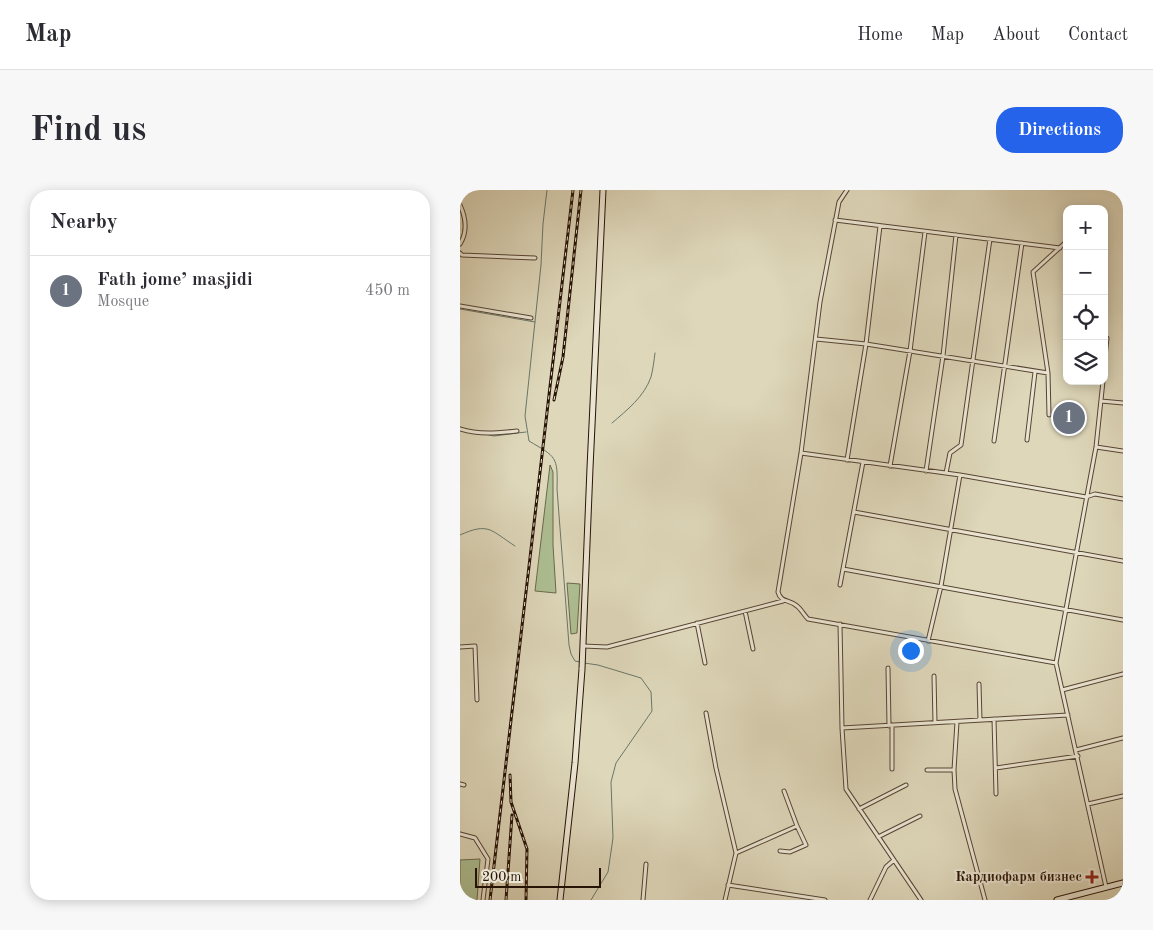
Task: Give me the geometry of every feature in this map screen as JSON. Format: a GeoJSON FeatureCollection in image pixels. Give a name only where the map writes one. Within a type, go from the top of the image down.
{"type":"FeatureCollection","features":[{"type":"Feature","properties":{"kind":"main road"},"geometry":{"type":"LineString","coordinates":[[560,900],[575,763],[583,655],[603,190]]}},
{"type":"Feature","properties":{"kind":"main road"},"geometry":{"type":"LineString","coordinates":[[1057,900],[1123,883]]}},
{"type":"Feature","properties":{"kind":"street"},"geometry":{"type":"LineString","coordinates":[[783,601],[778,592],[801,453],[820,302],[839,202],[847,190]]}},
{"type":"Feature","properties":{"kind":"street"},"geometry":{"type":"LineString","coordinates":[[460,205],[465,216],[465,228],[460,244]]}},
{"type":"Feature","properties":{"kind":"street"},"geometry":{"type":"LineString","coordinates":[[835,220],[1060,248]]}},
{"type":"Feature","properties":{"kind":"street"},"geometry":{"type":"LineString","coordinates":[[847,460],[866,344],[880,226]]}},
{"type":"Feature","properties":{"kind":"street"},"geometry":{"type":"LineString","coordinates":[[890,466],[910,351],[925,232]]}},
{"type":"Feature","properties":{"kind":"street"},"geometry":{"type":"LineString","coordinates":[[926,471],[943,356],[956,235]]}},
{"type":"Feature","properties":{"kind":"street"},"geometry":{"type":"LineString","coordinates":[[946,474],[950,453],[961,445],[990,239]]}},
{"type":"Feature","properties":{"kind":"street"},"geometry":{"type":"LineString","coordinates":[[994,441],[1022,243]]}},
{"type":"Feature","properties":{"kind":"street"},"geometry":{"type":"LineString","coordinates":[[1049,415],[1048,373],[1033,272],[1063,245]]}},
{"type":"Feature","properties":{"kind":"street"},"geometry":{"type":"LineString","coordinates":[[460,253],[462,255],[535,258]]}},
{"type":"Feature","properties":{"kind":"street"},"geometry":{"type":"LineString","coordinates":[[460,306],[531,318]]}},
{"type":"Feature","properties":{"kind":"street"},"geometry":{"type":"LineString","coordinates":[[816,339],[866,344],[1048,373]]}},
{"type":"Feature","properties":{"kind":"street"},"geometry":{"type":"LineString","coordinates":[[1027,440],[1035,372]]}},
{"type":"Feature","properties":{"kind":"street"},"geometry":{"type":"LineString","coordinates":[[1103,385],[1096,447],[1056,663],[1106,888]]}},
{"type":"Feature","properties":{"kind":"street"},"geometry":{"type":"LineString","coordinates":[[1101,401],[1123,403]]}},
{"type":"Feature","properties":{"kind":"street"},"geometry":{"type":"LineString","coordinates":[[460,429],[468,432],[492,433],[517,431]]}},
{"type":"Feature","properties":{"kind":"street"},"geometry":{"type":"LineString","coordinates":[[1096,447],[1123,451]]}},
{"type":"Feature","properties":{"kind":"street"},"geometry":{"type":"LineString","coordinates":[[801,453],[960,475],[1086,497],[1095,494],[1123,499]]}},
{"type":"Feature","properties":{"kind":"street"},"geometry":{"type":"LineString","coordinates":[[840,585],[863,462]]}},
{"type":"Feature","properties":{"kind":"street"},"geometry":{"type":"LineString","coordinates":[[928,641],[941,586],[960,475]]}},
{"type":"Feature","properties":{"kind":"street"},"geometry":{"type":"LineString","coordinates":[[854,512],[1123,561]]}},
{"type":"Feature","properties":{"kind":"street"},"geometry":{"type":"LineString","coordinates":[[843,569],[1123,620]]}},
{"type":"Feature","properties":{"kind":"street"},"geometry":{"type":"LineString","coordinates":[[583,646],[606,647],[783,601],[798,606],[808,619],[1056,663]]}},
{"type":"Feature","properties":{"kind":"street"},"geometry":{"type":"LineString","coordinates":[[745,611],[753,650]]}},
{"type":"Feature","properties":{"kind":"street"},"geometry":{"type":"LineString","coordinates":[[697,623],[705,663]]}},
{"type":"Feature","properties":{"kind":"street"},"geometry":{"type":"LineString","coordinates":[[840,624],[842,728],[846,789],[921,900]]}},
{"type":"Feature","properties":{"kind":"street"},"geometry":{"type":"LineString","coordinates":[[460,647],[475,646],[477,700]]}},
{"type":"Feature","properties":{"kind":"street"},"geometry":{"type":"LineString","coordinates":[[888,668],[892,769]]}},
{"type":"Feature","properties":{"kind":"street"},"geometry":{"type":"LineString","coordinates":[[1062,690],[1123,674]]}},
{"type":"Feature","properties":{"kind":"street"},"geometry":{"type":"LineString","coordinates":[[934,676],[935,723]]}},
{"type":"Feature","properties":{"kind":"street"},"geometry":{"type":"LineString","coordinates":[[979,684],[980,720]]}},
{"type":"Feature","properties":{"kind":"street"},"geometry":{"type":"LineString","coordinates":[[706,713],[716,768],[736,853],[725,900]]}},
{"type":"Feature","properties":{"kind":"street"},"geometry":{"type":"LineString","coordinates":[[842,728],[1068,715]]}},
{"type":"Feature","properties":{"kind":"street"},"geometry":{"type":"LineString","coordinates":[[994,719],[996,794]]}},
{"type":"Feature","properties":{"kind":"street"},"geometry":{"type":"LineString","coordinates":[[957,722],[954,770],[955,789],[985,900]]}},
{"type":"Feature","properties":{"kind":"street"},"geometry":{"type":"LineString","coordinates":[[1076,750],[1123,738]]}},
{"type":"Feature","properties":{"kind":"street"},"geometry":{"type":"LineString","coordinates":[[996,768],[1078,756]]}},
{"type":"Feature","properties":{"kind":"street"},"geometry":{"type":"LineString","coordinates":[[928,770],[954,770]]}},
{"type":"Feature","properties":{"kind":"street"},"geometry":{"type":"LineString","coordinates":[[859,809],[906,785]]}},
{"type":"Feature","properties":{"kind":"street"},"geometry":{"type":"LineString","coordinates":[[780,851],[790,852],[806,845],[784,791]]}},
{"type":"Feature","properties":{"kind":"street"},"geometry":{"type":"LineString","coordinates":[[1088,804],[1123,796]]}},
{"type":"Feature","properties":{"kind":"street"},"geometry":{"type":"LineString","coordinates":[[878,837],[920,816]]}},
{"type":"Feature","properties":{"kind":"street"},"geometry":{"type":"LineString","coordinates":[[736,853],[797,826]]}},
{"type":"Feature","properties":{"kind":"street"},"geometry":{"type":"LineString","coordinates":[[460,834],[475,838],[488,859],[483,900]]}},
{"type":"Feature","properties":{"kind":"street"},"geometry":{"type":"LineString","coordinates":[[870,900],[886,866],[894,860]]}},
{"type":"Feature","properties":{"kind":"street"},"geometry":{"type":"LineString","coordinates":[[644,900],[646,864]]}},
{"type":"Feature","properties":{"kind":"street"},"geometry":{"type":"LineString","coordinates":[[728,885],[825,900]]}},
{"type":"Feature","properties":{"kind":"green space"},"geometry":{"type":"Polygon","coordinates":[[[550,465],[553,472],[553,545],[556,593],[535,591],[550,465]]]}},
{"type":"Feature","properties":{"kind":"green space"},"geometry":{"type":"Polygon","coordinates":[[[567,583],[580,584],[577,633],[571,634],[567,583]]]}},
{"type":"Feature","properties":{"kind":"green space"},"geometry":{"type":"Polygon","coordinates":[[[480,859],[477,900],[460,900],[460,860],[480,859]]]}},
{"type":"Feature","properties":{"kind":"waterway"},"geometry":{"type":"LineString","coordinates":[[547,190],[525,416],[529,441],[550,455],[556,464],[569,645],[575,661],[580,662]]}},
{"type":"Feature","properties":{"kind":"waterway"},"geometry":{"type":"LineString","coordinates":[[460,309],[535,322]]}},
{"type":"Feature","properties":{"kind":"waterway"},"geometry":{"type":"LineString","coordinates":[[612,423],[644,391],[651,377],[655,353]]}},
{"type":"Feature","properties":{"kind":"waterway"},"geometry":{"type":"LineString","coordinates":[[485,434],[494,436],[526,432]]}},
{"type":"Feature","properties":{"kind":"waterway"},"geometry":{"type":"LineString","coordinates":[[460,535],[477,529],[484,529],[494,532],[515,546]]}},
{"type":"Feature","properties":{"kind":"waterway"},"geometry":{"type":"LineString","coordinates":[[584,663],[598,665],[641,678],[651,692],[652,711],[616,763],[611,782],[613,838],[608,872],[591,900]]}},
{"type":"Feature","properties":{"kind":"railway"},"geometry":{"type":"LineString","coordinates":[[490,900],[573,190]]}},
{"type":"Feature","properties":{"kind":"railway"},"geometry":{"type":"LineString","coordinates":[[554,400],[563,357],[581,190]]}},
{"type":"Feature","properties":{"kind":"railway"},"geometry":{"type":"LineString","coordinates":[[510,775],[511,802],[527,849],[526,900]]}},
{"type":"Feature","properties":{"kind":"railway"},"geometry":{"type":"LineString","coordinates":[[506,900],[512,815]]}},
{"type":"Feature","properties":{"kind":"place","name":"Fath jome’ masjidi"},"geometry":{"type":"Point","coordinates":[1069,418]}},
{"type":"Feature","properties":{"kind":"place","name":"Кардиофарм бизнес"},"geometry":{"type":"Point","coordinates":[1092,877]}}]}
